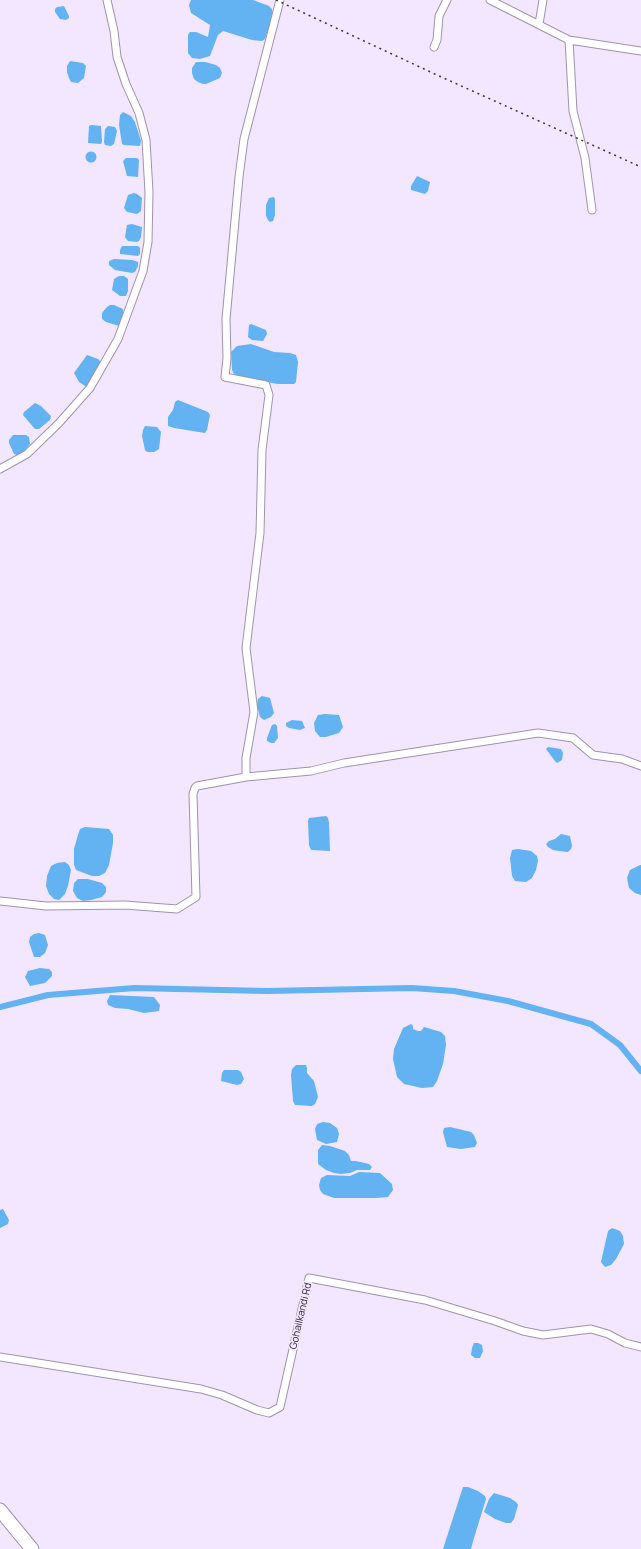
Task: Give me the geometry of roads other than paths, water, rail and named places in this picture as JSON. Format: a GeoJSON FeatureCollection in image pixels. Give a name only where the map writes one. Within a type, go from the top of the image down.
{"type":"FeatureCollection","features":[{"type":"Feature","properties":{"kind":"highway"},"geometry":{"type":"LineString","coordinates":[[0,1510],[32,1549]]}},
{"type":"Feature","properties":{"kind":"street"},"geometry":{"type":"LineString","coordinates":[[0,469],[26,454],[59,423],[90,388],[118,339],[143,271],[148,242],[149,192],[146,140],[139,114],[126,84],[117,57],[114,31],[107,0]]}},
{"type":"Feature","properties":{"kind":"street"},"geometry":{"type":"LineString","coordinates":[[246,777],[246,758],[254,712],[246,648],[260,533],[262,450],[269,395],[266,385],[225,377],[227,358],[226,319],[244,138],[280,0]]}},
{"type":"Feature","properties":{"kind":"street"},"geometry":{"type":"LineString","coordinates":[[434,47],[437,40],[440,16],[447,0]]}},
{"type":"Feature","properties":{"kind":"street"},"geometry":{"type":"LineString","coordinates":[[490,0],[569,40],[641,51]]}},
{"type":"Feature","properties":{"kind":"street"},"geometry":{"type":"LineString","coordinates":[[539,24],[543,0]]}},
{"type":"Feature","properties":{"kind":"street"},"geometry":{"type":"LineString","coordinates":[[569,40],[573,111],[585,158],[592,210]]}},
{"type":"Feature","properties":{"kind":"street"},"geometry":{"type":"LineString","coordinates":[[0,902],[46,906],[125,905],[177,909],[196,897],[193,794],[197,786],[246,777],[311,771],[344,763],[538,733],[573,738],[593,754],[622,759],[641,766]]}},
{"type":"Feature","properties":{"kind":"street","name":"Gohailkandi Rd"},"geometry":{"type":"LineString","coordinates":[[0,1357],[201,1389],[222,1395],[257,1410],[269,1413],[280,1406],[309,1278],[425,1300],[523,1331],[543,1335],[591,1329],[608,1334],[626,1343],[641,1347]]}},
{"type":"Feature","properties":{"kind":"water"},"geometry":{"type":"Polygon","coordinates":[[[191,0],[253,0],[269,6],[272,9],[273,16],[265,39],[262,41],[252,40],[223,31],[218,35],[210,56],[200,59],[192,58],[188,53],[188,35],[190,32],[196,32],[208,37],[210,25],[191,13],[189,5],[191,0]]]}},
{"type":"Feature","properties":{"kind":"water"},"geometry":{"type":"Polygon","coordinates":[[[64,6],[69,16],[66,20],[60,19],[55,12],[57,7],[64,6]]]}},
{"type":"Feature","properties":{"kind":"water"},"geometry":{"type":"Polygon","coordinates":[[[70,61],[83,63],[86,66],[84,78],[78,83],[71,82],[69,78],[67,66],[70,61]]]}},
{"type":"Feature","properties":{"kind":"water"},"geometry":{"type":"Polygon","coordinates":[[[196,62],[205,62],[216,65],[220,68],[222,73],[220,78],[206,84],[198,82],[194,79],[192,73],[192,68],[196,62]]]}},
{"type":"Feature","properties":{"kind":"water"},"geometry":{"type":"Polygon","coordinates":[[[123,112],[131,116],[135,122],[141,141],[140,146],[122,144],[119,125],[120,115],[123,112]]]}},
{"type":"Feature","properties":{"kind":"water"},"geometry":{"type":"Polygon","coordinates":[[[89,126],[101,126],[101,144],[88,143],[89,126]]]}},
{"type":"Feature","properties":{"kind":"water"},"geometry":{"type":"Polygon","coordinates":[[[108,126],[115,127],[117,131],[114,144],[111,146],[105,145],[104,142],[105,129],[108,126]]]}},
{"type":"Feature","properties":{"kind":"water"},"geometry":{"type":"Polygon","coordinates":[[[91,151],[95,153],[97,157],[95,161],[91,163],[87,161],[85,157],[87,153],[91,151]]]}},
{"type":"Feature","properties":{"kind":"water"},"geometry":{"type":"Polygon","coordinates":[[[126,158],[137,158],[139,160],[138,177],[127,176],[123,161],[126,158]]]}},
{"type":"Feature","properties":{"kind":"water"},"geometry":{"type":"Polygon","coordinates":[[[417,176],[430,182],[428,191],[425,194],[411,190],[411,186],[417,176]]]}},
{"type":"Feature","properties":{"kind":"water"},"geometry":{"type":"Polygon","coordinates":[[[134,193],[142,198],[141,211],[137,214],[127,212],[124,208],[128,195],[134,193]]]}},
{"type":"Feature","properties":{"kind":"water"},"geometry":{"type":"Polygon","coordinates":[[[274,197],[275,215],[273,221],[270,222],[266,216],[266,205],[269,198],[274,197]]]}},
{"type":"Feature","properties":{"kind":"water"},"geometry":{"type":"Polygon","coordinates":[[[132,224],[142,227],[141,237],[137,242],[128,241],[125,237],[127,225],[132,224]]]}},
{"type":"Feature","properties":{"kind":"water"},"geometry":{"type":"Polygon","coordinates":[[[122,246],[138,246],[140,248],[140,254],[138,256],[120,254],[122,246]]]}},
{"type":"Feature","properties":{"kind":"water"},"geometry":{"type":"Polygon","coordinates":[[[114,259],[132,260],[138,262],[138,266],[135,272],[132,273],[115,270],[109,265],[109,261],[114,259]]]}},
{"type":"Feature","properties":{"kind":"water"},"geometry":{"type":"Polygon","coordinates":[[[119,276],[124,276],[128,279],[128,291],[126,296],[120,296],[112,290],[114,279],[119,276]]]}},
{"type":"Feature","properties":{"kind":"water"},"geometry":{"type":"Polygon","coordinates":[[[110,305],[123,309],[124,314],[119,326],[106,322],[102,319],[102,313],[110,305]]]}},
{"type":"Feature","properties":{"kind":"water"},"geometry":{"type":"Polygon","coordinates":[[[251,324],[266,330],[267,334],[263,341],[252,340],[248,337],[249,325],[251,324]]]}},
{"type":"Feature","properties":{"kind":"water"},"geometry":{"type":"Polygon","coordinates":[[[251,344],[274,352],[296,355],[298,362],[296,382],[294,384],[278,384],[248,379],[234,374],[232,370],[231,352],[237,346],[251,344]]]}},
{"type":"Feature","properties":{"kind":"water"},"geometry":{"type":"Polygon","coordinates":[[[87,355],[98,359],[100,361],[100,367],[88,386],[85,386],[79,382],[74,373],[87,355]]]}},
{"type":"Feature","properties":{"kind":"water"},"geometry":{"type":"Polygon","coordinates":[[[178,400],[208,412],[210,415],[205,433],[168,426],[168,417],[173,410],[175,402],[178,400]]]}},
{"type":"Feature","properties":{"kind":"water"},"geometry":{"type":"Polygon","coordinates":[[[35,403],[41,406],[51,416],[50,420],[39,429],[35,429],[23,415],[24,412],[35,403]]]}},
{"type":"Feature","properties":{"kind":"water"},"geometry":{"type":"Polygon","coordinates":[[[145,426],[157,427],[161,432],[159,449],[154,452],[147,452],[145,450],[142,436],[145,426]]]}},
{"type":"Feature","properties":{"kind":"water"},"geometry":{"type":"Polygon","coordinates":[[[13,435],[26,435],[29,437],[30,444],[22,454],[14,454],[9,443],[9,440],[13,435]]]}},
{"type":"Feature","properties":{"kind":"water"},"geometry":{"type":"Polygon","coordinates":[[[262,696],[270,698],[274,713],[271,717],[264,720],[260,717],[257,705],[258,699],[262,696]]]}},
{"type":"Feature","properties":{"kind":"water"},"geometry":{"type":"Polygon","coordinates":[[[318,715],[339,715],[343,727],[339,733],[326,737],[320,737],[315,731],[314,723],[318,715]]]}},
{"type":"Feature","properties":{"kind":"water"},"geometry":{"type":"Polygon","coordinates":[[[292,720],[302,721],[305,728],[300,730],[286,726],[286,723],[292,720]]]}},
{"type":"Feature","properties":{"kind":"water"},"geometry":{"type":"Polygon","coordinates":[[[275,724],[277,726],[278,738],[274,743],[271,743],[267,741],[267,738],[272,725],[275,724]]]}},
{"type":"Feature","properties":{"kind":"water"},"geometry":{"type":"Polygon","coordinates":[[[548,747],[561,749],[563,753],[562,760],[557,763],[546,749],[548,747]]]}},
{"type":"Feature","properties":{"kind":"water"},"geometry":{"type":"Polygon","coordinates":[[[326,816],[329,823],[330,851],[311,850],[309,845],[309,818],[326,816]]]}},
{"type":"Feature","properties":{"kind":"water"},"geometry":{"type":"Polygon","coordinates":[[[85,827],[109,829],[113,835],[109,865],[105,873],[99,876],[92,876],[76,870],[74,865],[74,849],[78,835],[80,829],[85,827]]]}},
{"type":"Feature","properties":{"kind":"water"},"geometry":{"type":"Polygon","coordinates":[[[561,834],[570,836],[572,846],[568,852],[553,850],[546,844],[561,834]]]}},
{"type":"Feature","properties":{"kind":"water"},"geometry":{"type":"Polygon","coordinates":[[[518,849],[531,851],[537,856],[538,861],[536,870],[532,878],[526,882],[515,881],[512,876],[510,858],[512,850],[518,849]]]}},
{"type":"Feature","properties":{"kind":"water"},"geometry":{"type":"Polygon","coordinates":[[[65,862],[69,865],[71,870],[68,886],[65,894],[59,900],[54,899],[49,894],[46,886],[47,876],[51,866],[57,863],[65,862]]]}},
{"type":"Feature","properties":{"kind":"water"},"geometry":{"type":"Polygon","coordinates":[[[640,865],[641,895],[635,893],[629,888],[627,878],[630,870],[640,865]]]}},
{"type":"Feature","properties":{"kind":"water"},"geometry":{"type":"Polygon","coordinates":[[[78,879],[88,879],[102,883],[106,887],[106,892],[102,897],[83,901],[77,898],[73,891],[74,883],[78,879]]]}},
{"type":"Feature","properties":{"kind":"water"},"geometry":{"type":"Polygon","coordinates":[[[39,933],[45,935],[48,945],[45,953],[40,957],[34,957],[29,942],[30,937],[39,933]]]}},
{"type":"Feature","properties":{"kind":"water"},"geometry":{"type":"Polygon","coordinates":[[[40,968],[49,969],[52,972],[52,976],[45,983],[30,986],[25,977],[28,971],[40,968]]]}},
{"type":"Feature","properties":{"kind":"water"},"geometry":{"type":"Polygon","coordinates":[[[110,995],[154,997],[160,1005],[159,1011],[144,1013],[128,1009],[115,1008],[108,1005],[107,1001],[110,995]]]}},
{"type":"Feature","properties":{"kind":"water"},"geometry":{"type":"Polygon","coordinates":[[[411,1024],[413,1029],[418,1031],[421,1031],[424,1027],[441,1032],[445,1036],[446,1045],[443,1064],[437,1081],[433,1087],[422,1088],[404,1084],[397,1077],[393,1059],[394,1049],[403,1028],[411,1024]]]}},
{"type":"Feature","properties":{"kind":"water"},"geometry":{"type":"Polygon","coordinates":[[[296,1065],[306,1065],[307,1073],[314,1081],[318,1097],[315,1104],[312,1106],[295,1105],[293,1101],[291,1075],[292,1069],[296,1065]]]}},
{"type":"Feature","properties":{"kind":"water"},"geometry":{"type":"Polygon","coordinates":[[[224,1070],[238,1070],[241,1072],[244,1079],[241,1084],[237,1085],[221,1081],[224,1070]]]}},
{"type":"Feature","properties":{"kind":"water"},"geometry":{"type":"Polygon","coordinates":[[[323,1122],[330,1123],[337,1128],[339,1134],[337,1142],[326,1144],[317,1140],[315,1129],[317,1124],[323,1122]]]}},
{"type":"Feature","properties":{"kind":"water"},"geometry":{"type":"Polygon","coordinates":[[[450,1127],[471,1132],[477,1143],[475,1147],[461,1149],[447,1147],[443,1132],[444,1128],[450,1127]]]}},
{"type":"Feature","properties":{"kind":"water"},"geometry":{"type":"Polygon","coordinates":[[[322,1145],[345,1151],[349,1155],[351,1161],[369,1164],[372,1167],[370,1170],[357,1170],[350,1173],[341,1174],[326,1170],[318,1164],[318,1150],[322,1145]]]}},
{"type":"Feature","properties":{"kind":"water"},"geometry":{"type":"Polygon","coordinates":[[[359,1172],[380,1173],[392,1184],[393,1190],[388,1197],[334,1198],[323,1194],[320,1190],[319,1185],[321,1178],[327,1175],[350,1176],[359,1172]]]}},
{"type":"Feature","properties":{"kind":"water"},"geometry":{"type":"Polygon","coordinates":[[[3,1209],[9,1220],[8,1224],[0,1228],[0,1210],[3,1209]]]}},
{"type":"Feature","properties":{"kind":"water"},"geometry":{"type":"Polygon","coordinates":[[[612,1228],[620,1231],[623,1236],[624,1244],[616,1259],[611,1265],[605,1267],[601,1262],[608,1231],[612,1228]]]}},
{"type":"Feature","properties":{"kind":"water"},"geometry":{"type":"Polygon","coordinates":[[[474,1343],[482,1345],[483,1351],[480,1358],[475,1358],[471,1355],[474,1343]]]}},
{"type":"Feature","properties":{"kind":"water"},"geometry":{"type":"Polygon","coordinates":[[[463,1487],[468,1487],[478,1491],[485,1496],[486,1499],[471,1549],[443,1549],[463,1487]]]}},
{"type":"Feature","properties":{"kind":"water"},"geometry":{"type":"Polygon","coordinates":[[[494,1493],[510,1498],[518,1505],[514,1519],[511,1523],[506,1523],[495,1519],[484,1512],[489,1499],[494,1493]]]}},
{"type":"Feature","properties":{"kind":"waterway"},"geometry":{"type":"LineString","coordinates":[[0,1007],[48,995],[134,988],[267,991],[412,988],[454,991],[508,1001],[591,1024],[620,1045],[641,1071]]}},
{"type":"Feature","properties":{"kind":"railway"},"geometry":{"type":"LineString","coordinates":[[276,0],[437,75],[641,167]]}}]}
